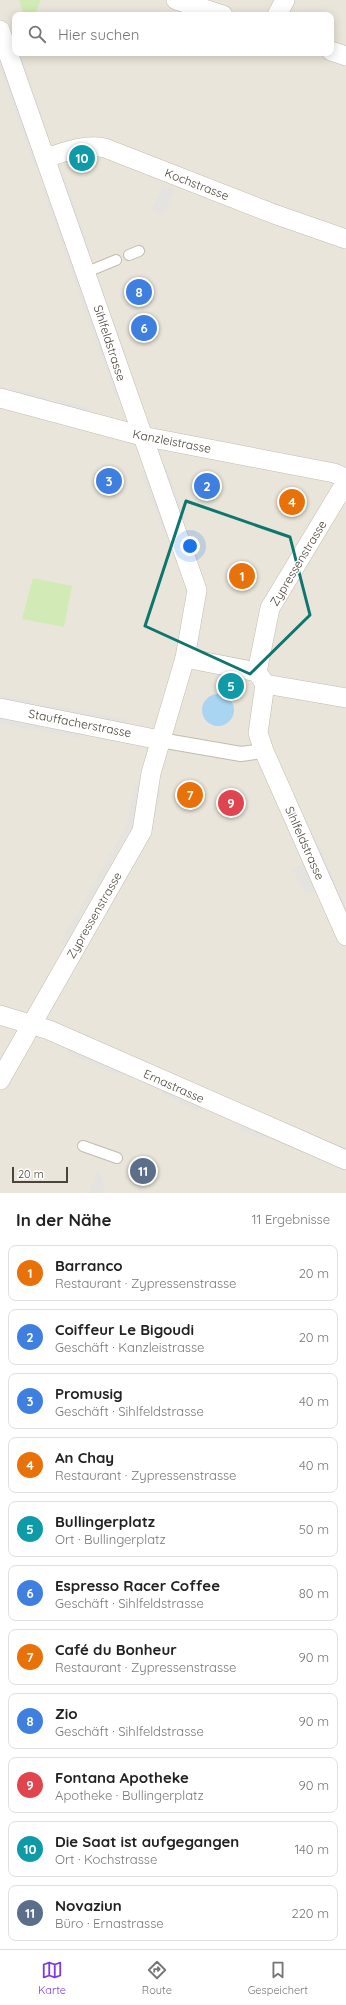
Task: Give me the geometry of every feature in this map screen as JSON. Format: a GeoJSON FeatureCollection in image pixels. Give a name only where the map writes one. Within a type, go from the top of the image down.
{"type":"FeatureCollection","features":[{"type":"Feature","properties":{"kind":"street"},"geometry":{"type":"LineString","coordinates":[[176,0],[213,12]]}},
{"type":"Feature","properties":{"kind":"street"},"geometry":{"type":"LineString","coordinates":[[279,12],[285,0]]}},
{"type":"Feature","properties":{"kind":"street","name":"Sihlfeldstrasse"},"geometry":{"type":"LineString","coordinates":[[0,30],[197,590],[185,658],[160,740]]}},
{"type":"Feature","properties":{"kind":"street"},"geometry":{"type":"LineString","coordinates":[[334,52],[346,56]]}},
{"type":"Feature","properties":{"kind":"street","name":"Kochstrasse"},"geometry":{"type":"LineString","coordinates":[[46,158],[83,146],[105,148],[274,214],[346,239]]}},
{"type":"Feature","properties":{"kind":"street","name":"Kanzleistrasse"},"geometry":{"type":"LineString","coordinates":[[0,398],[142,436],[334,473],[346,478]]}},
{"type":"Feature","properties":{"kind":"street","name":"Zypressenstrasse"},"geometry":{"type":"LineString","coordinates":[[264,751],[258,733],[261,678],[270,608],[346,482]]}},
{"type":"Feature","properties":{"kind":"street"},"geometry":{"type":"LineString","coordinates":[[185,658],[346,698]]}},
{"type":"Feature","properties":{"kind":"street","name":"Stauffacherstrasse"},"geometry":{"type":"LineString","coordinates":[[0,708],[160,740]]}},
{"type":"Feature","properties":{"kind":"street"},"geometry":{"type":"LineString","coordinates":[[160,740],[241,754],[264,751]]}},
{"type":"Feature","properties":{"kind":"street","name":"Zypressenstrasse"},"geometry":{"type":"LineString","coordinates":[[0,1080],[142,831],[150,779],[160,740]]}},
{"type":"Feature","properties":{"kind":"street","name":"Sihlfeldstrasse"},"geometry":{"type":"LineString","coordinates":[[264,751],[346,936]]}},
{"type":"Feature","properties":{"kind":"street","name":"Ernastrasse"},"geometry":{"type":"LineString","coordinates":[[0,1015],[49,1030],[346,1160]]}},
{"type":"Feature","properties":{"kind":"lane"},"geometry":{"type":"LineString","coordinates":[[129,255],[139,251]]}},
{"type":"Feature","properties":{"kind":"lane"},"geometry":{"type":"LineString","coordinates":[[86,272],[116,260]]}},
{"type":"Feature","properties":{"kind":"lane"},"geometry":{"type":"LineString","coordinates":[[83,1146],[117,1158]]}},
{"type":"Feature","properties":{"kind":"highlighted area"},"geometry":{"type":"Polygon","coordinates":[[[186,501],[290,537],[310,615],[250,674],[145,626],[186,501]]]}},
{"type":"Feature","properties":{"kind":"shaded area"},"geometry":{"type":"Polygon","coordinates":[[[0,0],[346,0],[346,1193],[0,1193],[0,0]]]}},
{"type":"Feature","properties":{"kind":"shaded area"},"geometry":{"type":"Polygon","coordinates":[[[0,55],[40,167],[35,169],[0,70],[0,55]]]}},
{"type":"Feature","properties":{"kind":"shaded area"},"geometry":{"type":"Polygon","coordinates":[[[16,56],[21,56],[45,124],[41,126],[16,56]]]}},
{"type":"Feature","properties":{"kind":"shaded area"},"geometry":{"type":"Polygon","coordinates":[[[64,177],[90,251],[85,252],[59,178],[64,177]]]}},
{"type":"Feature","properties":{"kind":"shaded area"},"geometry":{"type":"Polygon","coordinates":[[[163,184],[175,190],[163,216],[151,210],[163,184]]]}},
{"type":"Feature","properties":{"kind":"shaded area"},"geometry":{"type":"Polygon","coordinates":[[[46,186],[120,397],[116,398],[42,188],[46,186]]]}},
{"type":"Feature","properties":{"kind":"shaded area"},"geometry":{"type":"Polygon","coordinates":[[[112,315],[126,355],[122,356],[108,316],[112,315]]]}},
{"type":"Feature","properties":{"kind":"shaded area"},"geometry":{"type":"Polygon","coordinates":[[[13,388],[48,397],[47,402],[12,393],[13,388]]]}},
{"type":"Feature","properties":{"kind":"shaded area"},"geometry":{"type":"Polygon","coordinates":[[[55,399],[90,408],[89,413],[54,404],[55,399]]]}},
{"type":"Feature","properties":{"kind":"shaded area"},"geometry":{"type":"Polygon","coordinates":[[[166,466],[186,519],[181,521],[162,468],[166,466]]]}},
{"type":"Feature","properties":{"kind":"shaded area"},"geometry":{"type":"Polygon","coordinates":[[[147,470],[168,530],[163,532],[141,472],[147,470]]]}},
{"type":"Feature","properties":{"kind":"shaded area"},"geometry":{"type":"Polygon","coordinates":[[[0,695],[125,719],[124,724],[0,701],[0,695]]]}},
{"type":"Feature","properties":{"kind":"shaded area"},"geometry":{"type":"Polygon","coordinates":[[[0,717],[80,732],[79,738],[0,724],[0,717]]]}},
{"type":"Feature","properties":{"kind":"shaded area"},"geometry":{"type":"Polygon","coordinates":[[[135,785],[140,787],[135,821],[64,945],[60,944],[127,824],[135,785]]]}},
{"type":"Feature","properties":{"kind":"shaded area"},"geometry":{"type":"Polygon","coordinates":[[[155,789],[161,790],[156,817],[150,815],[155,789]]]}},
{"type":"Feature","properties":{"kind":"shaded area"},"geometry":{"type":"Polygon","coordinates":[[[315,836],[346,907],[346,923],[309,838],[315,836]]]}},
{"type":"Feature","properties":{"kind":"shaded area"},"geometry":{"type":"Polygon","coordinates":[[[304,864],[316,890],[305,895],[293,869],[304,864]]]}},
{"type":"Feature","properties":{"kind":"shaded area"},"geometry":{"type":"Polygon","coordinates":[[[70,1049],[124,1072],[122,1077],[68,1054],[70,1049]]]}},
{"type":"Feature","properties":{"kind":"shaded area"},"geometry":{"type":"Polygon","coordinates":[[[163,1089],[203,1107],[201,1112],[161,1094],[163,1089]]]}},
{"type":"Feature","properties":{"kind":"shaded area"},"geometry":{"type":"Polygon","coordinates":[[[241,1125],[266,1135],[264,1140],[239,1131],[241,1125]]]}},
{"type":"Feature","properties":{"kind":"shaded area"},"geometry":{"type":"Polygon","coordinates":[[[98,1168],[105,1185],[102,1193],[89,1193],[98,1168]]]}},
{"type":"Feature","properties":{"kind":"green space"},"geometry":{"type":"Polygon","coordinates":[[[19,0],[41,0],[36,12],[23,12],[19,0]]]}},
{"type":"Feature","properties":{"kind":"green space"},"geometry":{"type":"Polygon","coordinates":[[[33,578],[72,586],[64,627],[22,619],[33,578]]]}},
{"type":"Feature","properties":{"kind":"water"},"geometry":{"type":"Polygon","coordinates":[[[215,694],[221,694],[231,701],[234,710],[233,716],[227,723],[221,726],[215,726],[205,719],[202,713],[202,707],[209,697],[215,694]]]}},
{"type":"Feature","properties":{"kind":"place","name":"Die Saat ist aufgegangen"},"geometry":{"type":"Point","coordinates":[82,158]}},
{"type":"Feature","properties":{"kind":"place","name":"Zio"},"geometry":{"type":"Point","coordinates":[139,292]}},
{"type":"Feature","properties":{"kind":"place","name":"Espresso Racer Coffee"},"geometry":{"type":"Point","coordinates":[144,328]}},
{"type":"Feature","properties":{"kind":"place","name":"Promusig"},"geometry":{"type":"Point","coordinates":[109,481]}},
{"type":"Feature","properties":{"kind":"place","name":"Coiffeur Le Bigoudi"},"geometry":{"type":"Point","coordinates":[207,486]}},
{"type":"Feature","properties":{"kind":"place","name":"An Chay"},"geometry":{"type":"Point","coordinates":[292,502]}},
{"type":"Feature","properties":{"kind":"place","name":"Barranco"},"geometry":{"type":"Point","coordinates":[242,576]}},
{"type":"Feature","properties":{"kind":"place","name":"Bullingerplatz"},"geometry":{"type":"Point","coordinates":[231,686]}},
{"type":"Feature","properties":{"kind":"place","name":"Café du Bonheur"},"geometry":{"type":"Point","coordinates":[190,795]}},
{"type":"Feature","properties":{"kind":"place","name":"Fontana Apotheke"},"geometry":{"type":"Point","coordinates":[231,803]}},
{"type":"Feature","properties":{"kind":"place","name":"Novaziun"},"geometry":{"type":"Point","coordinates":[143,1171]}}]}
